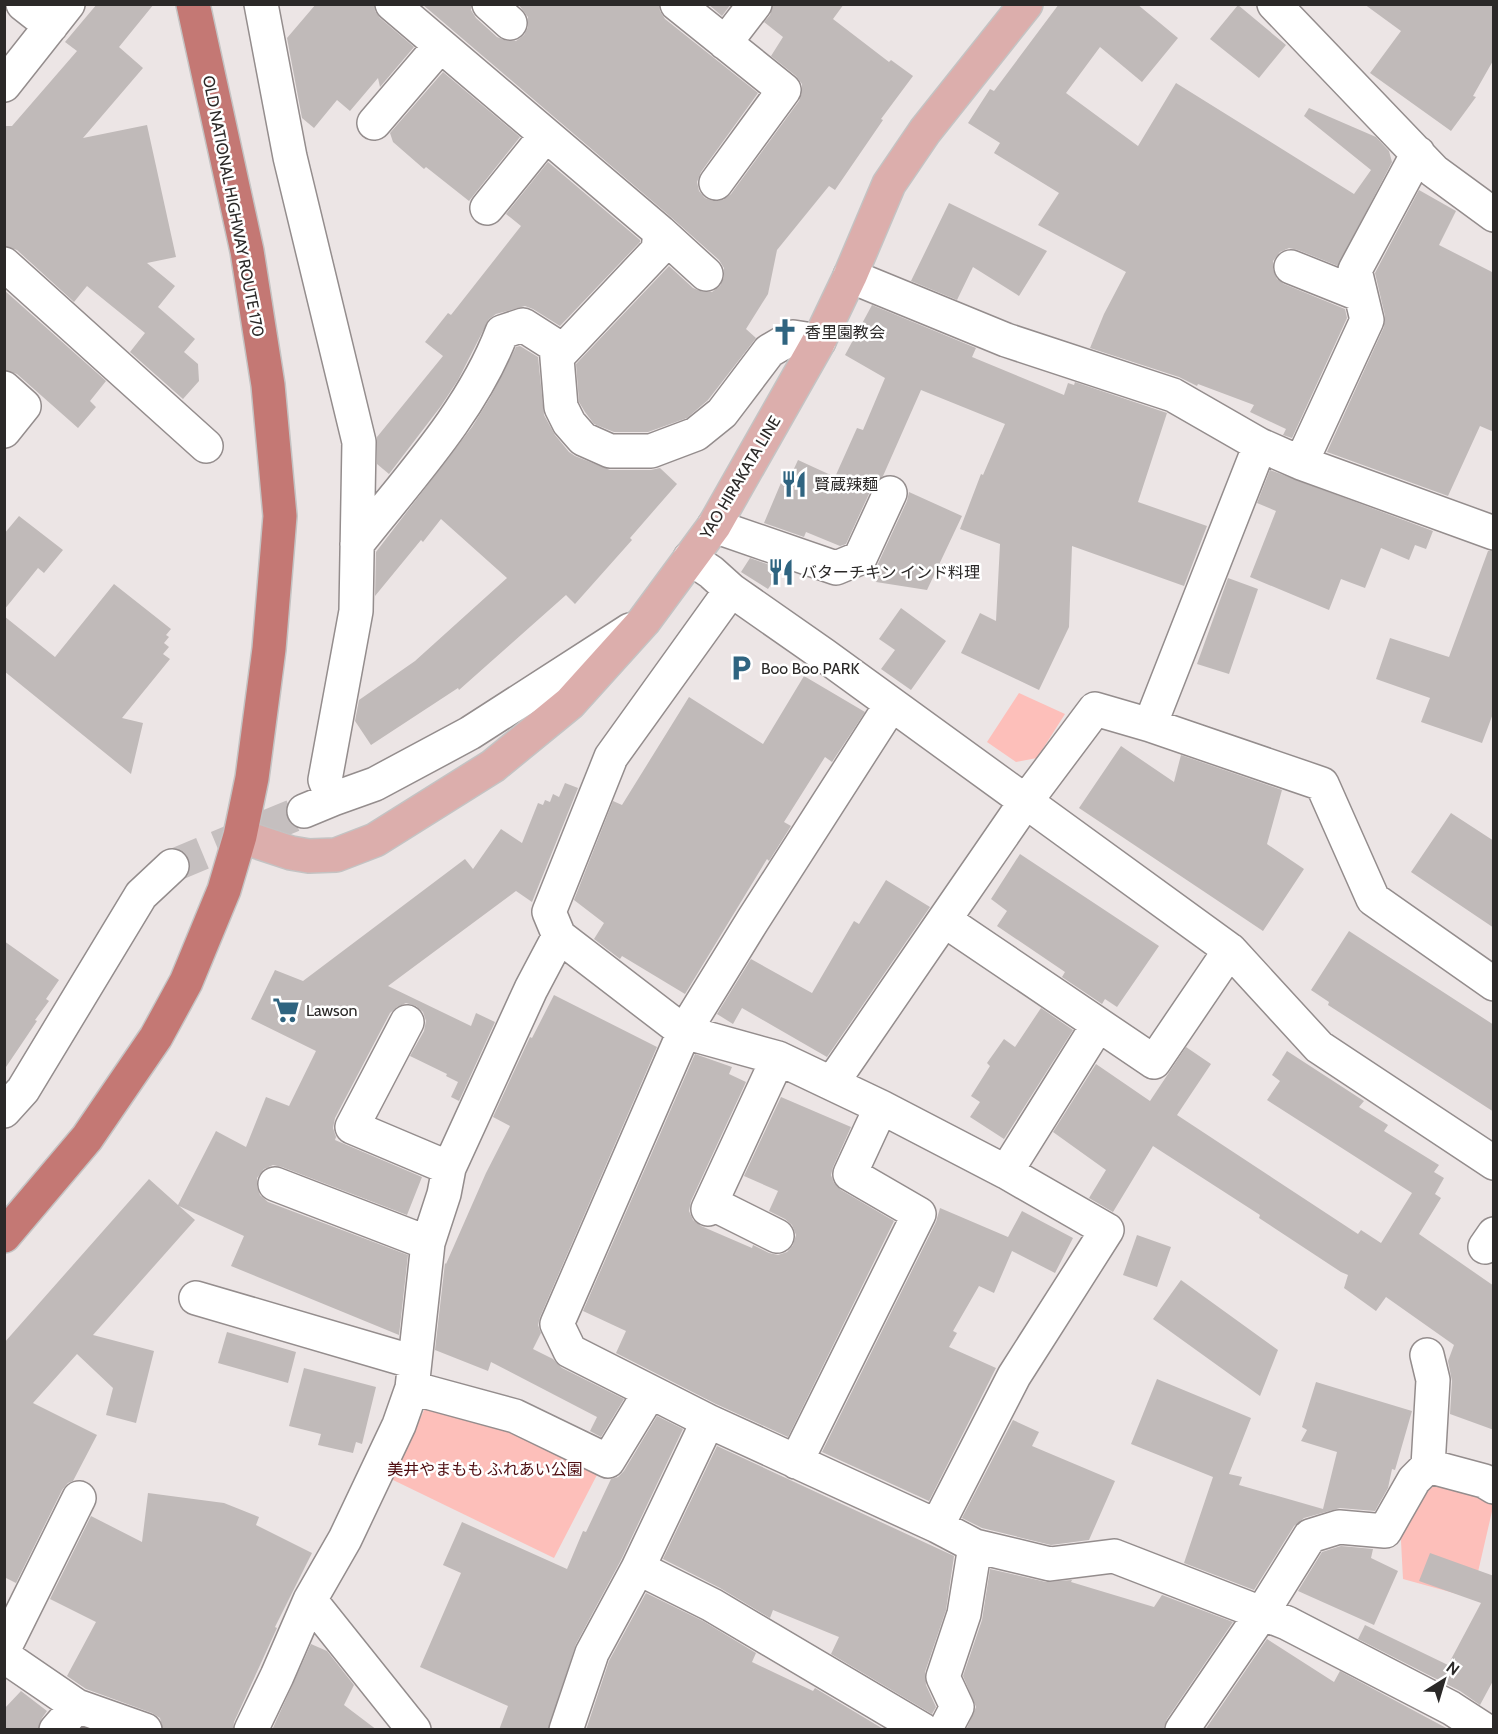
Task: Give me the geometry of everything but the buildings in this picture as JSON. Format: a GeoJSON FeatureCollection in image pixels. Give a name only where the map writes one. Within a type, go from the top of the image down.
{"type":"FeatureCollection","features":[{"type":"Feature","properties":{"kind":"highway","name":"OLD NATIONAL HIGHWAY ROUTE 170"},"geometry":{"type":"LineString","coordinates":[[4,1236],[87,1138],[156,1037],[186,982],[224,890],[240,836],[252,778],[269,649],[280,516],[268,385],[247,251],[193,4]]}},
{"type":"Feature","properties":{"kind":"main road","name":"YAO HIRAKATA LINE"},"geometry":{"type":"LineString","coordinates":[[240,836],[291,853],[309,856],[336,855],[375,840],[493,766],[570,703],[644,621],[714,526],[819,341],[850,276],[889,184],[925,131],[1026,4]]}},
{"type":"Feature","properties":{"kind":"street"},"geometry":{"type":"LineString","coordinates":[[4,85],[59,15],[23,4]]}},
{"type":"Feature","properties":{"kind":"street"},"geometry":{"type":"LineString","coordinates":[[261,4],[290,157],[359,442],[356,611],[319,805],[375,784],[470,733],[644,621]]}},
{"type":"Feature","properties":{"kind":"street"},"geometry":{"type":"LineString","coordinates":[[392,4],[660,232],[706,274]]}},
{"type":"Feature","properties":{"kind":"street"},"geometry":{"type":"LineString","coordinates":[[677,4],[783,90],[716,183]]}},
{"type":"Feature","properties":{"kind":"street"},"geometry":{"type":"LineString","coordinates":[[725,43],[755,4]]}},
{"type":"Feature","properties":{"kind":"street"},"geometry":{"type":"LineString","coordinates":[[1274,4],[1434,171],[1494,216]]}},
{"type":"Feature","properties":{"kind":"street"},"geometry":{"type":"LineString","coordinates":[[374,123],[440,45]]}},
{"type":"Feature","properties":{"kind":"street"},"geometry":{"type":"LineString","coordinates":[[487,208],[546,135]]}},
{"type":"Feature","properties":{"kind":"street"},"geometry":{"type":"LineString","coordinates":[[1301,463],[1367,320],[1355,270],[1418,153]]}},
{"type":"Feature","properties":{"kind":"street"},"geometry":{"type":"LineString","coordinates":[[557,357],[658,250],[660,232]]}},
{"type":"Feature","properties":{"kind":"street"},"geometry":{"type":"LineString","coordinates":[[4,264],[206,446]]}},
{"type":"Feature","properties":{"kind":"street"},"geometry":{"type":"LineString","coordinates":[[1290,267],[1361,295]]}},
{"type":"Feature","properties":{"kind":"street"},"geometry":{"type":"LineString","coordinates":[[850,276],[1006,340],[1173,395],[1260,445],[1301,463],[1494,533]]}},
{"type":"Feature","properties":{"kind":"street"},"geometry":{"type":"LineString","coordinates":[[357,544],[466,404],[491,360],[502,332],[523,325],[556,346],[561,407],[569,423],[583,439],[610,451],[651,452],[696,434],[722,413],[768,351],[793,337],[819,341]]}},
{"type":"Feature","properties":{"kind":"street"},"geometry":{"type":"LineString","coordinates":[[4,388],[24,406],[4,431]]}},
{"type":"Feature","properties":{"kind":"street"},"geometry":{"type":"LineString","coordinates":[[1150,725],[1260,445]]}},
{"type":"Feature","properties":{"kind":"street"},"geometry":{"type":"LineString","coordinates":[[714,526],[836,568],[860,558],[890,493]]}},
{"type":"Feature","properties":{"kind":"street"},"geometry":{"type":"LineString","coordinates":[[690,558],[711,572],[797,647],[891,705],[1230,950],[1319,1047],[1494,1162]]}},
{"type":"Feature","properties":{"kind":"street"},"geometry":{"type":"LineString","coordinates":[[731,590],[611,757],[549,912],[559,936],[684,1032],[778,1058],[881,1107],[1006,1172],[1107,1230],[1014,1376],[937,1526]]}},
{"type":"Feature","properties":{"kind":"street"},"geometry":{"type":"LineString","coordinates":[[891,705],[822,810],[684,1032],[557,1324],[570,1351],[708,1421],[937,1526],[975,1546],[1050,1564],[1114,1556],[1287,1623],[1451,1708],[1485,1730]]}},
{"type":"Feature","properties":{"kind":"street"},"geometry":{"type":"LineString","coordinates":[[831,1083],[1026,801],[1095,709],[1150,725],[1322,784],[1373,899],[1494,984]]}},
{"type":"Feature","properties":{"kind":"street"},"geometry":{"type":"LineString","coordinates":[[4,1111],[23,1090],[141,895],[172,866]]}},
{"type":"Feature","properties":{"kind":"street"},"geometry":{"type":"LineString","coordinates":[[944,920],[1154,1062],[1230,950]]}},
{"type":"Feature","properties":{"kind":"street"},"geometry":{"type":"LineString","coordinates":[[251,1730],[310,1600],[345,1539],[399,1425],[413,1375],[428,1243],[444,1194],[449,1168],[531,989],[559,936]]}},
{"type":"Feature","properties":{"kind":"street"},"geometry":{"type":"LineString","coordinates":[[4,1088],[64,987]]}},
{"type":"Feature","properties":{"kind":"street"},"geometry":{"type":"LineString","coordinates":[[406,1022],[352,1127],[449,1168]]}},
{"type":"Feature","properties":{"kind":"street"},"geometry":{"type":"LineString","coordinates":[[1006,1172],[1098,1025]]}},
{"type":"Feature","properties":{"kind":"street"},"geometry":{"type":"LineString","coordinates":[[777,1236],[710,1206],[778,1058]]}},
{"type":"Feature","properties":{"kind":"street"},"geometry":{"type":"LineString","coordinates":[[796,1462],[919,1214],[849,1174],[881,1107]]}},
{"type":"Feature","properties":{"kind":"street"},"geometry":{"type":"LineString","coordinates":[[275,1184],[428,1243]]}},
{"type":"Feature","properties":{"kind":"street"},"geometry":{"type":"LineString","coordinates":[[196,1298],[413,1375],[514,1416],[608,1461],[650,1392]]}},
{"type":"Feature","properties":{"kind":"street"},"geometry":{"type":"LineString","coordinates":[[1182,1730],[1262,1613],[1310,1536],[1339,1527],[1384,1531],[1414,1480],[1428,1466],[1433,1380],[1427,1355]]}},
{"type":"Feature","properties":{"kind":"street"},"geometry":{"type":"LineString","coordinates":[[566,1730],[592,1653],[638,1568],[708,1421]]}},
{"type":"Feature","properties":{"kind":"street"},"geometry":{"type":"LineString","coordinates":[[1428,1466],[1484,1481],[1494,1487]]}},
{"type":"Feature","properties":{"kind":"street"},"geometry":{"type":"LineString","coordinates":[[4,1649],[79,1498]]}},
{"type":"Feature","properties":{"kind":"street"},"geometry":{"type":"LineString","coordinates":[[945,1730],[957,1707],[943,1677],[964,1614],[975,1546]]}},
{"type":"Feature","properties":{"kind":"street"},"geometry":{"type":"LineString","coordinates":[[638,1568],[712,1605],[923,1730]]}},
{"type":"Feature","properties":{"kind":"street"},"geometry":{"type":"LineString","coordinates":[[310,1600],[414,1730]]}},
{"type":"Feature","properties":{"kind":"street"},"geometry":{"type":"LineString","coordinates":[[4,1656],[66,1718],[145,1730]]}},
{"type":"Feature","properties":{"kind":"green space"},"geometry":{"type":"Polygon","coordinates":[[[1019,693],[1065,714],[1037,758],[1016,762],[987,742],[1019,693]]]}},
{"type":"Feature","properties":{"kind":"green space","name":"美井やまもも ふれあい公園"},"geometry":{"type":"Polygon","coordinates":[[[427,1404],[500,1420],[599,1471],[554,1558],[391,1479],[427,1404]]]}},
{"type":"Feature","properties":{"kind":"green space"},"geometry":{"type":"Polygon","coordinates":[[[1444,1480],[1493,1495],[1493,1507],[1472,1598],[1403,1579],[1401,1541],[1403,1521],[1423,1493],[1444,1480]]]}},
{"type":"Feature","properties":{"kind":"tunnel"},"geometry":{"type":"LineString","coordinates":[[172,866],[304,811]]}},
{"type":"Feature","properties":{"kind":"place","name":"香里園教会"},"geometry":{"type":"Point","coordinates":[785,332]}},
{"type":"Feature","properties":{"kind":"place","name":"賢蔵辣麺"},"geometry":{"type":"Point","coordinates":[794,484]}},
{"type":"Feature","properties":{"kind":"place","name":"バターチキン インド料理"},"geometry":{"type":"Point","coordinates":[781,572]}},
{"type":"Feature","properties":{"kind":"place","name":"Boo Boo PARK"},"geometry":{"type":"Point","coordinates":[741,668]}},
{"type":"Feature","properties":{"kind":"place","name":"Lawson"},"geometry":{"type":"Point","coordinates":[286,1010]}}]}
